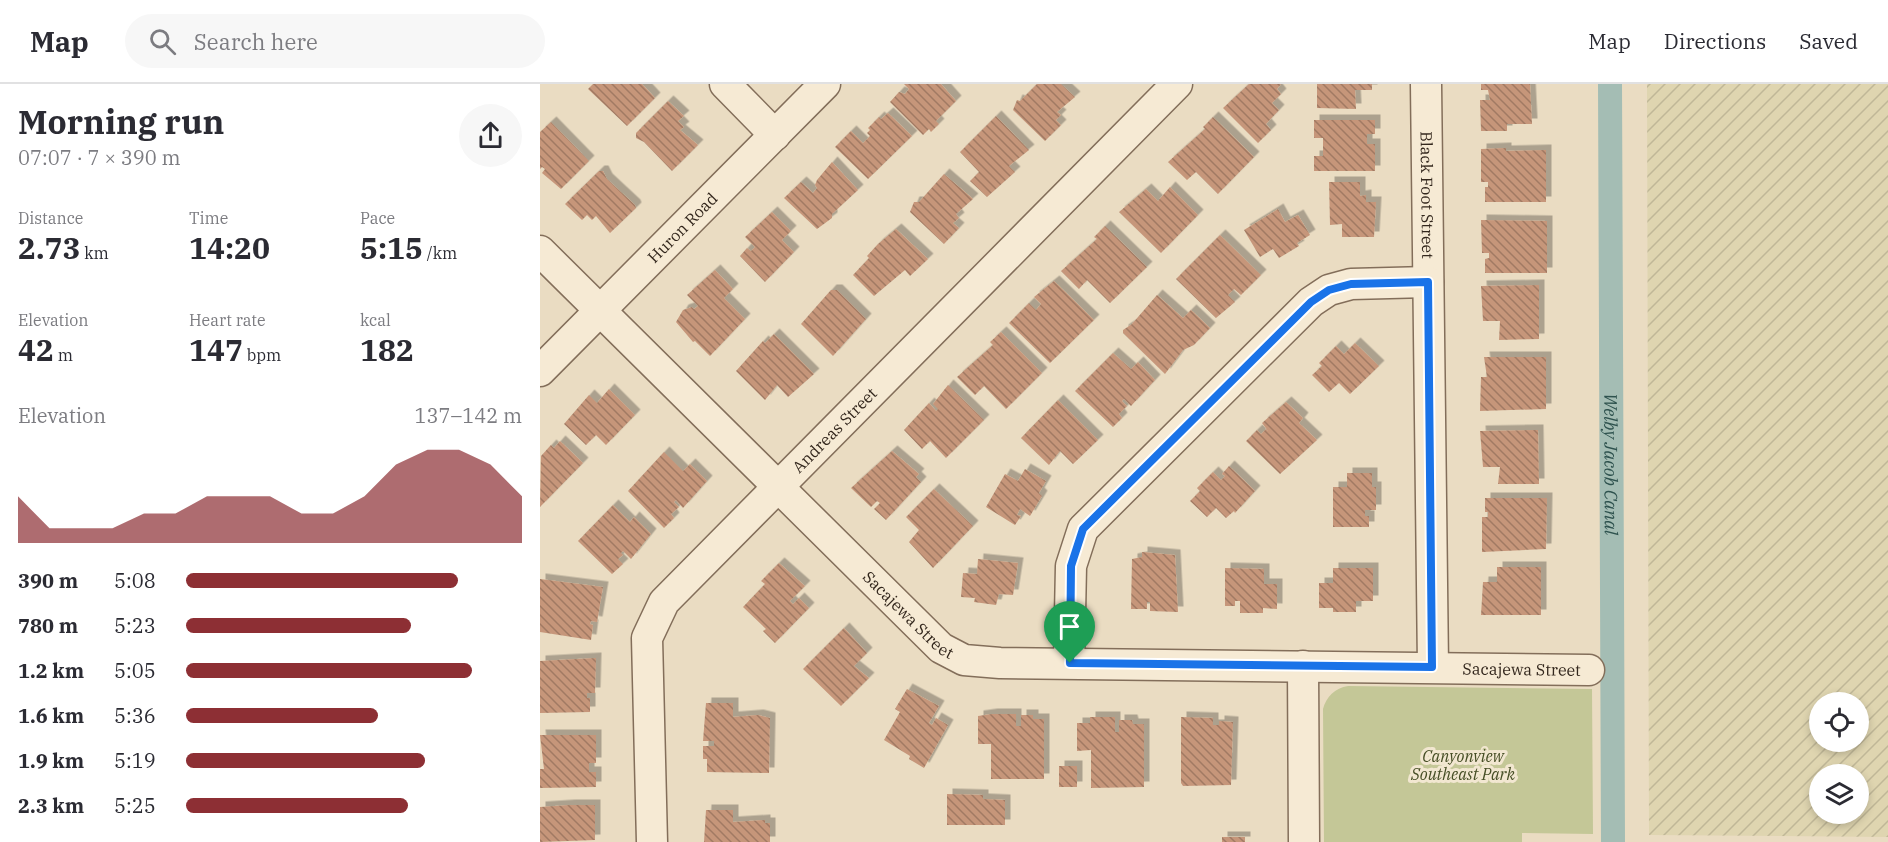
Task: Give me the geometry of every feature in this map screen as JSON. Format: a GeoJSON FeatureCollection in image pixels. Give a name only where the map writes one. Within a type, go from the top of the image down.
{"type":"FeatureCollection","features":[{"type":"Feature","properties":{"kind":"street"},"geometry":{"type":"LineString","coordinates":[[725,84],[775,135]]}},
{"type":"Feature","properties":{"kind":"street","name":"Huron Road"},"geometry":{"type":"LineString","coordinates":[[540,371],[825,84]]}},
{"type":"Feature","properties":{"kind":"street","name":"Andreas Street"},"geometry":{"type":"LineString","coordinates":[[652,842],[647,638],[664,602],[778,484],[1177,84]]}},
{"type":"Feature","properties":{"kind":"street","name":"Black Foot Street"},"geometry":{"type":"LineString","coordinates":[[1426,84],[1432,667]]}},
{"type":"Feature","properties":{"kind":"street","name":"Sacajewa Street"},"geometry":{"type":"LineString","coordinates":[[540,251],[778,484],[941,648],[964,660],[1588,669]]}},
{"type":"Feature","properties":{"kind":"street"},"geometry":{"type":"LineString","coordinates":[[1070,663],[1071,566],[1083,529],[1311,302],[1329,290],[1351,284],[1428,282]]}},
{"type":"Feature","properties":{"kind":"street"},"geometry":{"type":"LineString","coordinates":[[1303,666],[1304,842]]}},
{"type":"Feature","properties":{"kind":"shaded area"},"geometry":{"type":"Polygon","coordinates":[[[1647,84],[1888,84],[1888,837],[1649,835],[1647,84]]]}},
{"type":"Feature","properties":{"kind":"green space","name":"Canyonview Southeast Park"},"geometry":{"type":"Polygon","coordinates":[[[1348,686],[1592,689],[1593,834],[1522,833],[1522,842],[1324,842],[1323,709],[1332,694],[1348,686]]]}},
{"type":"Feature","properties":{"kind":"building"},"geometry":{"type":"Polygon","coordinates":[[[593,84],[642,84],[655,98],[627,126],[588,89],[593,84]]]}},
{"type":"Feature","properties":{"kind":"building"},"geometry":{"type":"Polygon","coordinates":[[[904,84],[941,84],[956,101],[936,121],[939,124],[931,132],[929,129],[923,135],[890,102],[899,92],[905,94],[909,89],[904,84]]]}},
{"type":"Feature","properties":{"kind":"building"},"geometry":{"type":"Polygon","coordinates":[[[1037,84],[1061,84],[1075,97],[1057,112],[1061,115],[1056,120],[1061,125],[1045,141],[1013,110],[1017,100],[1020,101],[1037,84]]]}},
{"type":"Feature","properties":{"kind":"building"},"geometry":{"type":"Polygon","coordinates":[[[1249,84],[1281,84],[1277,89],[1281,94],[1272,103],[1279,110],[1266,124],[1271,130],[1258,143],[1223,108],[1249,84]]]}},
{"type":"Feature","properties":{"kind":"building"},"geometry":{"type":"Polygon","coordinates":[[[1317,84],[1372,84],[1372,90],[1355,90],[1356,109],[1317,108],[1317,84]]]}},
{"type":"Feature","properties":{"kind":"building"},"geometry":{"type":"Polygon","coordinates":[[[1481,84],[1530,84],[1532,124],[1507,124],[1507,131],[1481,131],[1480,100],[1490,100],[1488,90],[1481,90],[1481,84]]]}},
{"type":"Feature","properties":{"kind":"building"},"geometry":{"type":"Polygon","coordinates":[[[668,101],[684,116],[678,121],[684,127],[680,130],[698,145],[672,171],[644,142],[636,138],[636,133],[668,101]]]}},
{"type":"Feature","properties":{"kind":"building"},"geometry":{"type":"Polygon","coordinates":[[[888,113],[912,136],[868,179],[835,147],[851,131],[863,143],[870,136],[867,133],[870,130],[868,128],[879,117],[881,119],[888,113]]]}},
{"type":"Feature","properties":{"kind":"building"},"geometry":{"type":"Polygon","coordinates":[[[996,116],[1029,150],[1009,166],[1015,172],[987,197],[970,181],[979,172],[960,152],[996,116]]]}},
{"type":"Feature","properties":{"kind":"building"},"geometry":{"type":"Polygon","coordinates":[[[1213,117],[1254,157],[1218,194],[1196,172],[1187,180],[1168,162],[1205,129],[1203,127],[1213,117]]]}},
{"type":"Feature","properties":{"kind":"building"},"geometry":{"type":"Polygon","coordinates":[[[1314,120],[1375,120],[1375,134],[1367,134],[1367,144],[1375,144],[1375,171],[1314,171],[1314,156],[1323,156],[1323,138],[1314,138],[1314,120]]]}},
{"type":"Feature","properties":{"kind":"building"},"geometry":{"type":"Polygon","coordinates":[[[551,122],[589,161],[561,189],[542,173],[545,169],[542,167],[540,169],[540,132],[551,122]]]}},
{"type":"Feature","properties":{"kind":"building"},"geometry":{"type":"Polygon","coordinates":[[[1506,148],[1506,151],[1546,150],[1546,202],[1485,202],[1485,187],[1488,187],[1488,182],[1481,182],[1481,149],[1506,148]]]}},
{"type":"Feature","properties":{"kind":"building"},"geometry":{"type":"Polygon","coordinates":[[[832,162],[858,190],[832,214],[832,218],[817,229],[784,198],[801,182],[813,193],[817,188],[815,185],[817,180],[832,162]]]}},
{"type":"Feature","properties":{"kind":"building"},"geometry":{"type":"Polygon","coordinates":[[[599,171],[603,171],[607,179],[636,208],[610,233],[596,216],[592,220],[587,215],[582,220],[565,204],[599,171]]]}},
{"type":"Feature","properties":{"kind":"building"},"geometry":{"type":"Polygon","coordinates":[[[944,174],[973,199],[956,214],[959,218],[953,223],[959,228],[944,244],[910,212],[914,202],[919,202],[944,174]]]}},
{"type":"Feature","properties":{"kind":"building"},"geometry":{"type":"Polygon","coordinates":[[[1329,182],[1360,182],[1360,196],[1366,195],[1366,202],[1376,202],[1374,237],[1342,237],[1342,224],[1330,225],[1329,182]]]}},
{"type":"Feature","properties":{"kind":"building"},"geometry":{"type":"Polygon","coordinates":[[[1170,187],[1198,215],[1161,253],[1119,212],[1146,189],[1158,201],[1170,187]]]}},
{"type":"Feature","properties":{"kind":"building"},"geometry":{"type":"Polygon","coordinates":[[[1278,209],[1285,222],[1298,215],[1310,235],[1297,243],[1299,246],[1279,258],[1273,249],[1260,257],[1244,230],[1278,209]]]}},
{"type":"Feature","properties":{"kind":"building"},"geometry":{"type":"Polygon","coordinates":[[[772,212],[791,231],[782,240],[794,252],[765,282],[740,256],[747,248],[751,251],[755,247],[745,237],[772,212]]]}},
{"type":"Feature","properties":{"kind":"building"},"geometry":{"type":"Polygon","coordinates":[[[1481,220],[1547,221],[1547,273],[1485,273],[1485,259],[1489,258],[1489,253],[1482,253],[1481,220]]]}},
{"type":"Feature","properties":{"kind":"building"},"geometry":{"type":"Polygon","coordinates":[[[1105,226],[1147,267],[1110,303],[1087,280],[1079,289],[1061,271],[1097,239],[1094,237],[1105,226]]]}},
{"type":"Feature","properties":{"kind":"building"},"geometry":{"type":"Polygon","coordinates":[[[896,229],[928,259],[910,276],[905,270],[874,296],[853,275],[878,244],[896,229]]]}},
{"type":"Feature","properties":{"kind":"building"},"geometry":{"type":"Polygon","coordinates":[[[1220,235],[1261,275],[1241,295],[1234,289],[1228,295],[1235,302],[1216,318],[1176,279],[1220,235]]]}},
{"type":"Feature","properties":{"kind":"building"},"geometry":{"type":"Polygon","coordinates":[[[715,270],[733,289],[724,298],[745,319],[710,356],[695,341],[693,342],[676,322],[683,310],[692,307],[694,309],[698,306],[687,295],[715,270]]]}},
{"type":"Feature","properties":{"kind":"building"},"geometry":{"type":"Polygon","coordinates":[[[1054,281],[1094,320],[1050,363],[1009,323],[1029,303],[1036,310],[1041,304],[1034,297],[1054,281]]]}},
{"type":"Feature","properties":{"kind":"building"},"geometry":{"type":"Polygon","coordinates":[[[1539,285],[1539,339],[1499,340],[1500,321],[1483,321],[1481,286],[1539,285]]]}},
{"type":"Feature","properties":{"kind":"building"},"geometry":{"type":"Polygon","coordinates":[[[831,290],[837,290],[866,319],[833,356],[801,324],[831,290]]]}},
{"type":"Feature","properties":{"kind":"building"},"geometry":{"type":"Polygon","coordinates":[[[1157,295],[1183,318],[1191,310],[1210,328],[1194,345],[1183,350],[1165,374],[1123,333],[1123,330],[1132,324],[1157,295]]]}},
{"type":"Feature","properties":{"kind":"building"},"geometry":{"type":"Polygon","coordinates":[[[1001,332],[1042,373],[1006,409],[984,386],[975,395],[957,377],[993,345],[990,342],[1001,332]]]}},
{"type":"Feature","properties":{"kind":"building"},"geometry":{"type":"Polygon","coordinates":[[[774,334],[814,374],[788,397],[777,385],[765,400],[736,371],[763,341],[765,343],[774,334]]]}},
{"type":"Feature","properties":{"kind":"building"},"geometry":{"type":"Polygon","coordinates":[[[1355,343],[1379,366],[1350,394],[1339,383],[1329,392],[1312,375],[1322,366],[1319,363],[1336,346],[1344,354],[1355,343]]]}},
{"type":"Feature","properties":{"kind":"building"},"geometry":{"type":"Polygon","coordinates":[[[1113,353],[1131,369],[1138,362],[1155,380],[1131,406],[1124,399],[1122,401],[1127,406],[1119,414],[1122,418],[1113,427],[1075,391],[1113,353]]]}},
{"type":"Feature","properties":{"kind":"building"},"geometry":{"type":"Polygon","coordinates":[[[1484,357],[1546,357],[1546,409],[1480,411],[1481,377],[1487,377],[1484,357]]]}},
{"type":"Feature","properties":{"kind":"building"},"geometry":{"type":"Polygon","coordinates":[[[948,385],[984,420],[946,458],[930,441],[922,449],[904,430],[929,403],[936,411],[938,409],[933,404],[948,385]]]}},
{"type":"Feature","properties":{"kind":"building"},"geometry":{"type":"Polygon","coordinates":[[[609,389],[635,415],[606,445],[596,435],[586,445],[564,424],[589,395],[597,403],[609,389]]]}},
{"type":"Feature","properties":{"kind":"building"},"geometry":{"type":"Polygon","coordinates":[[[1058,400],[1098,440],[1073,464],[1060,451],[1049,465],[1021,438],[1058,400]]]}},
{"type":"Feature","properties":{"kind":"building"},"geometry":{"type":"Polygon","coordinates":[[[1286,402],[1303,418],[1299,423],[1317,440],[1280,474],[1246,441],[1257,430],[1261,434],[1266,429],[1268,431],[1262,423],[1286,402]]]}},
{"type":"Feature","properties":{"kind":"building"},"geometry":{"type":"Polygon","coordinates":[[[1538,430],[1539,484],[1498,484],[1500,467],[1483,467],[1480,431],[1538,430]]]}},
{"type":"Feature","properties":{"kind":"building"},"geometry":{"type":"Polygon","coordinates":[[[560,441],[583,463],[540,507],[541,456],[551,445],[554,448],[560,441]]]}},
{"type":"Feature","properties":{"kind":"building"},"geometry":{"type":"Polygon","coordinates":[[[892,451],[919,474],[916,477],[921,482],[886,520],[874,509],[880,503],[877,501],[871,507],[851,488],[892,451]]]}},
{"type":"Feature","properties":{"kind":"building"},"geometry":{"type":"Polygon","coordinates":[[[664,452],[683,471],[690,464],[707,481],[683,508],[676,500],[674,502],[679,507],[671,514],[674,518],[664,528],[628,491],[664,452]]]}},
{"type":"Feature","properties":{"kind":"building"},"geometry":{"type":"Polygon","coordinates":[[[1229,466],[1255,491],[1235,513],[1234,511],[1226,518],[1216,508],[1207,517],[1190,501],[1200,491],[1197,488],[1213,472],[1221,480],[1225,476],[1222,474],[1229,466]]]}},
{"type":"Feature","properties":{"kind":"building"},"geometry":{"type":"Polygon","coordinates":[[[1025,469],[1046,481],[1039,493],[1042,496],[1030,516],[1020,509],[1017,515],[1021,516],[1015,525],[986,507],[1005,474],[1018,481],[1025,469]]]}},
{"type":"Feature","properties":{"kind":"building"},"geometry":{"type":"Polygon","coordinates":[[[1347,473],[1372,473],[1372,487],[1376,487],[1376,510],[1365,510],[1365,516],[1369,516],[1369,527],[1333,527],[1333,487],[1347,487],[1347,473]]]}},
{"type":"Feature","properties":{"kind":"building"},"geometry":{"type":"Polygon","coordinates":[[[934,489],[973,526],[933,568],[909,542],[919,530],[906,517],[934,489]]]}},
{"type":"Feature","properties":{"kind":"building"},"geometry":{"type":"Polygon","coordinates":[[[1485,498],[1547,498],[1546,549],[1482,552],[1482,517],[1488,517],[1488,512],[1485,512],[1485,498]]]}},
{"type":"Feature","properties":{"kind":"building"},"geometry":{"type":"Polygon","coordinates":[[[613,505],[630,522],[634,517],[651,534],[631,559],[623,551],[621,553],[623,555],[618,559],[623,564],[612,574],[578,541],[613,505]]]}},
{"type":"Feature","properties":{"kind":"building"},"geometry":{"type":"Polygon","coordinates":[[[1142,552],[1175,555],[1178,612],[1150,611],[1150,602],[1147,602],[1147,609],[1131,609],[1132,559],[1142,557],[1142,552]]]}},
{"type":"Feature","properties":{"kind":"building"},"geometry":{"type":"Polygon","coordinates":[[[978,559],[1018,563],[1013,595],[999,594],[996,605],[974,602],[975,598],[961,597],[963,573],[977,574],[978,559]]]}},
{"type":"Feature","properties":{"kind":"building"},"geometry":{"type":"Polygon","coordinates":[[[779,563],[805,586],[790,601],[793,604],[799,598],[809,608],[775,643],[763,631],[766,629],[743,607],[765,584],[761,581],[779,563]]]}},
{"type":"Feature","properties":{"kind":"building"},"geometry":{"type":"Polygon","coordinates":[[[1497,567],[1541,567],[1541,615],[1481,615],[1483,582],[1497,582],[1497,567]]]}},
{"type":"Feature","properties":{"kind":"building"},"geometry":{"type":"Polygon","coordinates":[[[1225,568],[1264,569],[1264,584],[1277,584],[1277,609],[1263,608],[1263,613],[1240,613],[1240,601],[1235,601],[1235,606],[1225,606],[1225,568]]]}},
{"type":"Feature","properties":{"kind":"building"},"geometry":{"type":"Polygon","coordinates":[[[1333,568],[1373,568],[1373,601],[1356,601],[1356,612],[1333,612],[1333,608],[1319,608],[1319,583],[1333,583],[1333,568]]]}},
{"type":"Feature","properties":{"kind":"building"},"geometry":{"type":"Polygon","coordinates":[[[540,579],[603,587],[597,622],[591,621],[590,624],[593,625],[591,640],[540,632],[540,579]]]}},
{"type":"Feature","properties":{"kind":"building"},"geometry":{"type":"Polygon","coordinates":[[[844,628],[867,653],[854,666],[869,678],[841,706],[803,669],[844,628]]]}},
{"type":"Feature","properties":{"kind":"building"},"geometry":{"type":"Polygon","coordinates":[[[596,658],[595,693],[587,693],[587,698],[590,698],[590,712],[540,713],[540,661],[596,658]]]}},
{"type":"Feature","properties":{"kind":"building"},"geometry":{"type":"Polygon","coordinates":[[[907,689],[939,706],[929,723],[932,725],[936,718],[948,725],[924,768],[909,759],[910,756],[884,740],[900,712],[895,709],[907,689]]]}},
{"type":"Feature","properties":{"kind":"building"},"geometry":{"type":"Polygon","coordinates":[[[706,703],[733,703],[733,717],[758,715],[770,718],[769,773],[707,772],[707,759],[703,759],[703,746],[714,746],[714,741],[703,741],[706,703]]]}},
{"type":"Feature","properties":{"kind":"building"},"geometry":{"type":"Polygon","coordinates":[[[1016,714],[1016,726],[1021,726],[1021,715],[1033,715],[1033,719],[1044,719],[1044,779],[991,779],[991,744],[978,744],[978,716],[1016,714]]]}},
{"type":"Feature","properties":{"kind":"building"},"geometry":{"type":"Polygon","coordinates":[[[1090,717],[1115,717],[1115,732],[1119,732],[1119,720],[1132,720],[1133,724],[1144,724],[1144,787],[1091,788],[1091,750],[1077,751],[1077,723],[1090,723],[1090,717]]]}},
{"type":"Feature","properties":{"kind":"building"},"geometry":{"type":"Polygon","coordinates":[[[1181,717],[1213,718],[1213,725],[1219,725],[1219,721],[1233,722],[1231,785],[1183,786],[1181,783],[1181,717]]]}},
{"type":"Feature","properties":{"kind":"building"},"geometry":{"type":"Polygon","coordinates":[[[540,735],[596,735],[596,763],[589,763],[589,772],[596,772],[596,787],[540,788],[540,769],[544,769],[540,735]]]}},
{"type":"Feature","properties":{"kind":"building"},"geometry":{"type":"Polygon","coordinates":[[[1059,766],[1077,766],[1077,787],[1059,787],[1059,766]]]}},
{"type":"Feature","properties":{"kind":"building"},"geometry":{"type":"Polygon","coordinates":[[[947,794],[983,795],[983,799],[1005,800],[1005,825],[947,825],[947,794]]]}},
{"type":"Feature","properties":{"kind":"building"},"geometry":{"type":"Polygon","coordinates":[[[595,805],[595,840],[540,842],[540,807],[595,805]]]}},
{"type":"Feature","properties":{"kind":"building"},"geometry":{"type":"Polygon","coordinates":[[[706,810],[733,810],[733,822],[765,820],[765,823],[770,823],[770,842],[704,842],[706,810]]]}},
{"type":"Feature","properties":{"kind":"building"},"geometry":{"type":"Polygon","coordinates":[[[1222,837],[1245,837],[1245,842],[1222,842],[1222,837]]]}},
{"type":"Feature","properties":{"kind":"waterway","name":"Welby Jacob Canal"},"geometry":{"type":"LineString","coordinates":[[1610,84],[1613,842]]}},
{"type":"Feature","properties":{"kind":"route"},"geometry":{"type":"LineString","coordinates":[[1428,282],[1432,667],[1070,663],[1071,566],[1083,529],[1311,302],[1329,290],[1351,284],[1428,282]]}}]}
